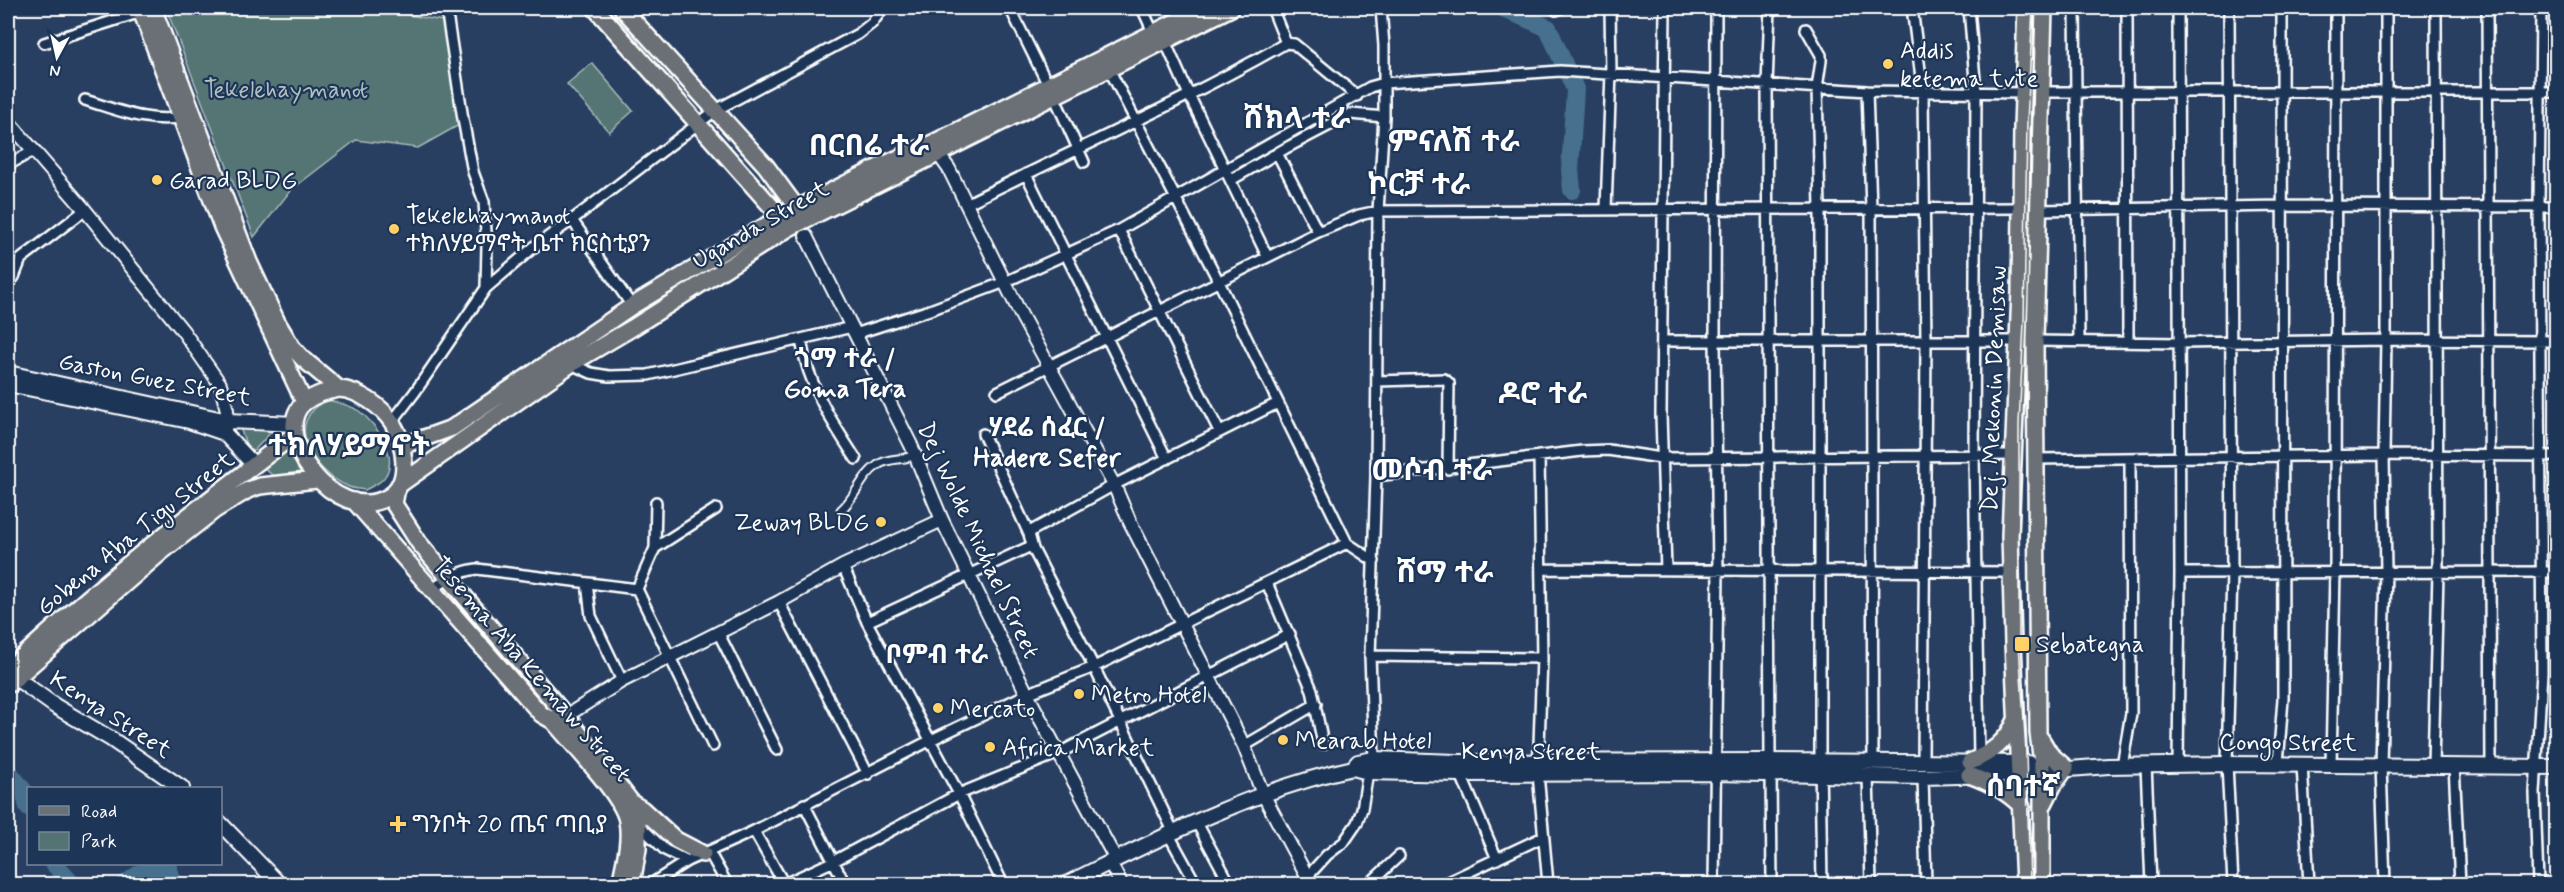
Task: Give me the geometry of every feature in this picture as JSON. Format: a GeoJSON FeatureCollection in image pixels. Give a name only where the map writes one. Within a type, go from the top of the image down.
{"type":"FeatureCollection","features":[{"type":"Feature","properties":{"kind":"main road"},"geometry":{"type":"LineString","coordinates":[[595,8],[785,222]]}},
{"type":"Feature","properties":{"kind":"main road"},"geometry":{"type":"LineString","coordinates":[[621,8],[766,166],[802,214]]}},
{"type":"Feature","properties":{"kind":"main road","name":"Uganda Street"},"geometry":{"type":"LineString","coordinates":[[1051,91],[1109,69],[1200,8]]}},
{"type":"Feature","properties":{"kind":"main road","name":"Uganda Street"},"geometry":{"type":"LineString","coordinates":[[402,446],[452,428],[632,306],[785,222],[936,149],[1159,36],[1232,8]]}},
{"type":"Feature","properties":{"kind":"main road","name":"Dej. Mekonin Demisaw"},"geometry":{"type":"LineString","coordinates":[[2024,885],[2011,572],[2012,455],[2018,341],[2026,8]]}},
{"type":"Feature","properties":{"kind":"main road","name":"Dej. Mekonin Demisaw"},"geometry":{"type":"LineString","coordinates":[[2042,885],[2041,768],[2038,733],[2035,341],[2044,8]]}},
{"type":"Feature","properties":{"kind":"main road"},"geometry":{"type":"LineString","coordinates":[[147,9],[243,264],[304,402]]}},
{"type":"Feature","properties":{"kind":"main road","name":"Uganda Street"},"geometry":{"type":"LineString","coordinates":[[398,487],[571,364],[633,328],[785,222]]}},
{"type":"Feature","properties":{"kind":"main road"},"geometry":{"type":"LineString","coordinates":[[243,264],[292,347],[339,389]]}},
{"type":"Feature","properties":{"kind":"main road","name":"Gaston Guez Street"},"geometry":{"type":"LineString","coordinates":[[8,373],[226,427],[254,465]]}},
{"type":"Feature","properties":{"kind":"main road","name":"Gaston Guez Street"},"geometry":{"type":"LineString","coordinates":[[8,384],[189,422],[226,427],[294,430]]}},
{"type":"Feature","properties":{"kind":"main road"},"geometry":{"type":"LineString","coordinates":[[339,389],[350,390],[366,399],[392,422],[402,446],[402,478],[390,497],[368,504],[338,496],[317,480],[306,462],[294,430],[300,407],[304,402],[325,392],[339,389]]}},
{"type":"Feature","properties":{"kind":"main road","name":"Gobena Aba Tigu Street"},"geometry":{"type":"LineString","coordinates":[[10,676],[155,550],[199,505],[254,465],[294,430]]}},
{"type":"Feature","properties":{"kind":"main road"},"geometry":{"type":"LineString","coordinates":[[254,465],[277,484]]}},
{"type":"Feature","properties":{"kind":"main road","name":"Gobena Aba Tigu Street"},"geometry":{"type":"LineString","coordinates":[[155,550],[236,497],[261,486],[317,480]]}},
{"type":"Feature","properties":{"kind":"main road","name":"Tesema Aba Kemaw Street"},"geometry":{"type":"LineString","coordinates":[[398,487],[394,504],[419,543],[560,719],[612,792],[632,815],[620,885]]}},
{"type":"Feature","properties":{"kind":"main road","name":"Tesema Aba Kemaw Street"},"geometry":{"type":"LineString","coordinates":[[354,501],[541,714],[560,719]]}},
{"type":"Feature","properties":{"kind":"main road","name":"Kenya Street"},"geometry":{"type":"LineString","coordinates":[[10,676],[111,739],[179,787]]}},
{"type":"Feature","properties":{"kind":"main road"},"geometry":{"type":"LineString","coordinates":[[1820,768],[1873,762],[1973,765],[2001,744],[2008,736],[2017,717]]}},
{"type":"Feature","properties":{"kind":"main road"},"geometry":{"type":"LineString","coordinates":[[2038,733],[2050,754],[2062,768],[2041,813]]}},
{"type":"Feature","properties":{"kind":"main road"},"geometry":{"type":"LineString","coordinates":[[1066,885],[1172,834],[1263,794],[1353,768],[1358,762],[1371,766]]}},
{"type":"Feature","properties":{"kind":"main road","name":"Congo Street"},"geometry":{"type":"LineString","coordinates":[[1973,765],[2020,768],[2227,764],[2556,767]]}},
{"type":"Feature","properties":{"kind":"main road"},"geometry":{"type":"LineString","coordinates":[[1973,765],[1983,780],[2022,807]]}},
{"type":"Feature","properties":{"kind":"main road","name":"Kenya Street"},"geometry":{"type":"LineString","coordinates":[[1371,766],[1770,767],[1820,768],[1868,776],[1923,777],[1973,765]]}},
{"type":"Feature","properties":{"kind":"main road"},"geometry":{"type":"LineString","coordinates":[[632,885],[638,849],[632,815],[642,809],[676,840],[706,853]]}},
{"type":"Feature","properties":{"kind":"main road"},"geometry":{"type":"LineString","coordinates":[[222,825],[279,885]]}},
{"type":"Feature","properties":{"kind":"street"},"geometry":{"type":"LineString","coordinates":[[446,8],[473,172],[484,202],[488,246],[486,288]]}},
{"type":"Feature","properties":{"kind":"street"},"geometry":{"type":"LineString","coordinates":[[392,422],[416,392],[486,288],[534,247],[716,110],[858,34],[872,23],[883,8]]}},
{"type":"Feature","properties":{"kind":"street"},"geometry":{"type":"LineString","coordinates":[[1010,8],[1084,162]]}},
{"type":"Feature","properties":{"kind":"street"},"geometry":{"type":"LineString","coordinates":[[1142,8],[1189,95],[1267,256]]}},
{"type":"Feature","properties":{"kind":"street"},"geometry":{"type":"LineString","coordinates":[[1272,8],[1286,43]]}},
{"type":"Feature","properties":{"kind":"street"},"geometry":{"type":"LineString","coordinates":[[936,149],[949,169],[1005,282],[1114,485],[1244,746],[1263,794],[1309,881],[1327,855],[1344,842],[1357,823],[1371,766],[1378,211],[1384,117],[1384,46],[1381,8]]}},
{"type":"Feature","properties":{"kind":"street"},"geometry":{"type":"LineString","coordinates":[[1606,209],[1611,73],[1610,8]]}},
{"type":"Feature","properties":{"kind":"street"},"geometry":{"type":"LineString","coordinates":[[1665,8],[1661,458],[1666,570]]}},
{"type":"Feature","properties":{"kind":"street"},"geometry":{"type":"LineString","coordinates":[[1714,885],[1718,570],[1715,341],[1716,8]]}},
{"type":"Feature","properties":{"kind":"street"},"geometry":{"type":"LineString","coordinates":[[1770,8],[1767,85],[1768,571],[1773,885]]}},
{"type":"Feature","properties":{"kind":"street"},"geometry":{"type":"LineString","coordinates":[[1912,8],[1923,93],[1926,341],[1923,762]]}},
{"type":"Feature","properties":{"kind":"street"},"geometry":{"type":"LineString","coordinates":[[1969,8],[1976,92],[1973,765]]}},
{"type":"Feature","properties":{"kind":"street"},"geometry":{"type":"LineString","coordinates":[[2075,8],[2079,341]]}},
{"type":"Feature","properties":{"kind":"street"},"geometry":{"type":"LineString","coordinates":[[2127,8],[2128,342]]}},
{"type":"Feature","properties":{"kind":"street"},"geometry":{"type":"LineString","coordinates":[[2178,8],[2180,343],[2178,765]]}},
{"type":"Feature","properties":{"kind":"street"},"geometry":{"type":"LineString","coordinates":[[2229,8],[2232,573],[2227,764],[2233,885]]}},
{"type":"Feature","properties":{"kind":"street"},"geometry":{"type":"LineString","coordinates":[[2278,764],[2283,699],[2284,572],[2282,8]]}},
{"type":"Feature","properties":{"kind":"street"},"geometry":{"type":"LineString","coordinates":[[2331,765],[2335,571],[2336,8]]}},
{"type":"Feature","properties":{"kind":"street"},"geometry":{"type":"LineString","coordinates":[[2385,885],[2381,765],[2386,571],[2384,455],[2386,8]]}},
{"type":"Feature","properties":{"kind":"street"},"geometry":{"type":"LineString","coordinates":[[2433,765],[2438,573],[2436,8]]}},
{"type":"Feature","properties":{"kind":"street"},"geometry":{"type":"LineString","coordinates":[[2487,8],[2491,766]]}},
{"type":"Feature","properties":{"kind":"street"},"geometry":{"type":"LineString","coordinates":[[2538,885],[2536,767],[2542,672],[2539,207],[2541,8]]}},
{"type":"Feature","properties":{"kind":"street"},"geometry":{"type":"LineString","coordinates":[[44,43],[147,9]]}},
{"type":"Feature","properties":{"kind":"street"},"geometry":{"type":"LineString","coordinates":[[1806,29],[1821,55],[1817,88],[1821,341],[1822,885]]}},
{"type":"Feature","properties":{"kind":"street"},"geometry":{"type":"LineString","coordinates":[[966,204],[1189,95],[1286,43],[1294,44],[1352,99],[1354,113]]}},
{"type":"Feature","properties":{"kind":"street"},"geometry":{"type":"LineString","coordinates":[[1109,69],[1219,282],[1347,543],[1374,561]]}},
{"type":"Feature","properties":{"kind":"street"},"geometry":{"type":"LineString","coordinates":[[571,364],[591,373],[618,376],[648,375],[854,330],[1005,282],[1119,230],[1370,87],[1384,83],[1579,71],[1867,91],[2023,93]]}},
{"type":"Feature","properties":{"kind":"street"},"geometry":{"type":"LineString","coordinates":[[2041,92],[2230,93],[2336,90],[2556,92]]}},
{"type":"Feature","properties":{"kind":"street"},"geometry":{"type":"LineString","coordinates":[[1867,91],[1871,208],[1873,762]]}},
{"type":"Feature","properties":{"kind":"street"},"geometry":{"type":"LineString","coordinates":[[85,100],[143,118],[162,121],[188,116]]}},
{"type":"Feature","properties":{"kind":"street"},"geometry":{"type":"LineString","coordinates":[[1231,180],[1282,150],[1354,113],[1384,117]]}},
{"type":"Feature","properties":{"kind":"street"},"geometry":{"type":"LineString","coordinates":[[8,121],[35,150],[183,331],[220,384],[227,410],[226,427]]}},
{"type":"Feature","properties":{"kind":"street"},"geometry":{"type":"LineString","coordinates":[[1280,137],[1282,150],[1318,232]]}},
{"type":"Feature","properties":{"kind":"street"},"geometry":{"type":"LineString","coordinates":[[8,165],[35,150]]}},
{"type":"Feature","properties":{"kind":"street"},"geometry":{"type":"LineString","coordinates":[[1026,174],[1167,459]]}},
{"type":"Feature","properties":{"kind":"street"},"geometry":{"type":"LineString","coordinates":[[2039,210],[2283,206],[2336,208],[2556,207]]}},
{"type":"Feature","properties":{"kind":"street"},"geometry":{"type":"LineString","coordinates":[[997,392],[1267,256],[1359,215],[1378,211],[2021,208]]}},
{"type":"Feature","properties":{"kind":"street"},"geometry":{"type":"LineString","coordinates":[[8,283],[14,277],[21,259],[85,210]]}},
{"type":"Feature","properties":{"kind":"street","name":"Dej Wolde Michael Street"},"geometry":{"type":"LineString","coordinates":[[802,214],[806,236],[915,455],[942,520],[969,576],[1113,862],[1121,885]]}},
{"type":"Feature","properties":{"kind":"street"},"geometry":{"type":"LineString","coordinates":[[572,220],[632,306]]}},
{"type":"Feature","properties":{"kind":"street"},"geometry":{"type":"LineString","coordinates":[[785,222],[806,236]]}},
{"type":"Feature","properties":{"kind":"street"},"geometry":{"type":"LineString","coordinates":[[1119,230],[1219,431]]}},
{"type":"Feature","properties":{"kind":"street"},"geometry":{"type":"LineString","coordinates":[[801,340],[804,360],[814,389],[825,411],[856,459]]}},
{"type":"Feature","properties":{"kind":"street"},"geometry":{"type":"LineString","coordinates":[[2035,341],[2180,343],[2386,340],[2556,341]]}},
{"type":"Feature","properties":{"kind":"street"},"geometry":{"type":"LineString","coordinates":[[1662,341],[2018,341]]}},
{"type":"Feature","properties":{"kind":"street"},"geometry":{"type":"LineString","coordinates":[[1377,381],[1444,379],[1449,383],[1448,469]]}},
{"type":"Feature","properties":{"kind":"street"},"geometry":{"type":"LineString","coordinates":[[1029,534],[1114,485],[1278,403]]}},
{"type":"Feature","properties":{"kind":"street"},"geometry":{"type":"LineString","coordinates":[[983,434],[1029,534],[1031,546],[1094,667],[1196,885]]}},
{"type":"Feature","properties":{"kind":"street"},"geometry":{"type":"LineString","coordinates":[[1376,476],[1608,450],[1661,458],[2012,455]]}},
{"type":"Feature","properties":{"kind":"street"},"geometry":{"type":"LineString","coordinates":[[841,510],[848,504],[866,475],[880,464],[893,459],[907,459],[915,455]]}},
{"type":"Feature","properties":{"kind":"street"},"geometry":{"type":"LineString","coordinates":[[2035,459],[2284,458],[2384,455],[2556,456]]}},
{"type":"Feature","properties":{"kind":"street"},"geometry":{"type":"LineString","coordinates":[[1539,456],[1542,658],[1538,768],[1548,885]]}},
{"type":"Feature","properties":{"kind":"street"},"geometry":{"type":"LineString","coordinates":[[2122,766],[2131,713],[2130,459]]}},
{"type":"Feature","properties":{"kind":"street"},"geometry":{"type":"LineString","coordinates":[[656,502],[655,548],[638,589],[713,746]]}},
{"type":"Feature","properties":{"kind":"street"},"geometry":{"type":"LineString","coordinates":[[655,548],[716,509]]}},
{"type":"Feature","properties":{"kind":"street"},"geometry":{"type":"LineString","coordinates":[[560,719],[622,681],[778,602],[843,566],[942,520]]}},
{"type":"Feature","properties":{"kind":"street"},"geometry":{"type":"LineString","coordinates":[[651,885],[687,861],[754,831],[929,741],[1027,694],[1094,667],[1347,543]]}},
{"type":"Feature","properties":{"kind":"street"},"geometry":{"type":"LineString","coordinates":[[867,622],[1031,546]]}},
{"type":"Feature","properties":{"kind":"street"},"geometry":{"type":"LineString","coordinates":[[843,566],[867,622],[959,794],[1003,885]]}},
{"type":"Feature","properties":{"kind":"street"},"geometry":{"type":"LineString","coordinates":[[433,589],[448,578],[466,570],[477,569],[638,589]]}},
{"type":"Feature","properties":{"kind":"street"},"geometry":{"type":"LineString","coordinates":[[1541,569],[2011,572]]}},
{"type":"Feature","properties":{"kind":"street"},"geometry":{"type":"LineString","coordinates":[[2180,573],[2556,572]]}},
{"type":"Feature","properties":{"kind":"street"},"geometry":{"type":"LineString","coordinates":[[587,583],[591,616],[622,681]]}},
{"type":"Feature","properties":{"kind":"street"},"geometry":{"type":"LineString","coordinates":[[1268,583],[1316,704],[1323,744]]}},
{"type":"Feature","properties":{"kind":"street"},"geometry":{"type":"LineString","coordinates":[[778,602],[868,774]]}},
{"type":"Feature","properties":{"kind":"street"},"geometry":{"type":"LineString","coordinates":[[718,632],[777,750]]}},
{"type":"Feature","properties":{"kind":"street"},"geometry":{"type":"LineString","coordinates":[[754,831],[784,884],[834,861],[959,794],[1059,753],[1290,634]]}},
{"type":"Feature","properties":{"kind":"street"},"geometry":{"type":"LineString","coordinates":[[1371,656],[1542,658]]}},
{"type":"Feature","properties":{"kind":"street"},"geometry":{"type":"LineString","coordinates":[[1244,746],[1316,704]]}},
{"type":"Feature","properties":{"kind":"street"},"geometry":{"type":"LineString","coordinates":[[2146,765],[2151,885]]}},
{"type":"Feature","properties":{"kind":"street"},"geometry":{"type":"LineString","coordinates":[[2302,765],[2309,885]]}},
{"type":"Feature","properties":{"kind":"street"},"geometry":{"type":"LineString","coordinates":[[2454,765],[2460,885]]}},
{"type":"Feature","properties":{"kind":"street"},"geometry":{"type":"LineString","coordinates":[[1458,768],[1497,859]]}},
{"type":"Feature","properties":{"kind":"street"},"geometry":{"type":"LineString","coordinates":[[1868,776],[1872,885]]}},
{"type":"Feature","properties":{"kind":"street"},"geometry":{"type":"LineString","coordinates":[[1923,777],[1926,885]]}},
{"type":"Feature","properties":{"kind":"street"},"geometry":{"type":"LineString","coordinates":[[804,804],[845,885]]}},
{"type":"Feature","properties":{"kind":"street"},"geometry":{"type":"LineString","coordinates":[[632,815],[665,849],[687,861]]}},
{"type":"Feature","properties":{"kind":"street"},"geometry":{"type":"LineString","coordinates":[[1197,823],[1230,885]]}},
{"type":"Feature","properties":{"kind":"street"},"geometry":{"type":"LineString","coordinates":[[1443,885],[1543,837]]}},
{"type":"Feature","properties":{"kind":"street"},"geometry":{"type":"LineString","coordinates":[[706,853],[726,885]]}},
{"type":"Feature","properties":{"kind":"street"},"geometry":{"type":"LineString","coordinates":[[1369,885],[1399,856]]}},
{"type":"Feature","properties":{"kind":"green space","name":"Tekelehaymanot"},"geometry":{"type":"Polygon","coordinates":[[[166,8],[368,8],[443,21],[459,125],[418,148],[356,140],[291,190],[254,237],[166,8]]]}},
{"type":"Feature","properties":{"kind":"green space"},"geometry":{"type":"Polygon","coordinates":[[[592,63],[633,111],[609,132],[567,84],[592,63]]]}},
{"type":"Feature","properties":{"kind":"green space"},"geometry":{"type":"Polygon","coordinates":[[[328,400],[359,411],[373,424],[385,443],[389,463],[387,472],[382,480],[365,490],[349,487],[334,479],[314,458],[307,445],[304,432],[306,420],[314,409],[328,400]]]}},
{"type":"Feature","properties":{"kind":"green space"},"geometry":{"type":"Polygon","coordinates":[[[240,428],[272,431],[250,455],[240,428]]]}},
{"type":"Feature","properties":{"kind":"green space"},"geometry":{"type":"Polygon","coordinates":[[[282,444],[307,477],[278,480],[258,463],[282,444]]]}},
{"type":"Feature","properties":{"kind":"waterway"},"geometry":{"type":"LineString","coordinates":[[1503,8],[1548,28],[1575,89],[1570,170],[1572,190]]}},
{"type":"Feature","properties":{"kind":"waterway"},"geometry":{"type":"LineString","coordinates":[[8,771],[24,791],[27,803]]}},
{"type":"Feature","properties":{"kind":"waterway"},"geometry":{"type":"LineString","coordinates":[[55,865],[72,884]]}},
{"type":"Feature","properties":{"kind":"waterway"},"geometry":{"type":"LineString","coordinates":[[125,884],[146,869],[169,869],[172,884]]}},
{"type":"Feature","properties":{"kind":"tram line"},"geometry":{"type":"LineString","coordinates":[[2030,884],[2026,752],[2019,644],[2019,424],[2024,323],[2027,122],[2033,8]]}},
{"type":"Feature","properties":{"kind":"place","name":"Addis ketema tvte"},"geometry":{"type":"Point","coordinates":[1888,64]}},
{"type":"Feature","properties":{"kind":"place","name":"Garad BLDG"},"geometry":{"type":"Point","coordinates":[157,180]}},
{"type":"Feature","properties":{"kind":"place","name":"Tekelehaymanot ተክለሃይማኖት ቤተ ክርስቲያን"},"geometry":{"type":"Point","coordinates":[394,229]}},
{"type":"Feature","properties":{"kind":"place","name":"Zeway BLDG"},"geometry":{"type":"Point","coordinates":[881,522]}},
{"type":"Feature","properties":{"kind":"place","name":"Sebategna"},"geometry":{"type":"Point","coordinates":[2022,644]}},
{"type":"Feature","properties":{"kind":"place","name":"Metro Hotel"},"geometry":{"type":"Point","coordinates":[1079,694]}},
{"type":"Feature","properties":{"kind":"place","name":"Mercato"},"geometry":{"type":"Point","coordinates":[938,708]}},
{"type":"Feature","properties":{"kind":"place","name":"Mearab Hotel"},"geometry":{"type":"Point","coordinates":[1283,740]}},
{"type":"Feature","properties":{"kind":"place","name":"Africa Market"},"geometry":{"type":"Point","coordinates":[990,747]}},
{"type":"Feature","properties":{"kind":"place","name":"ግንቦት 20 ጤና ጣቢያ"},"geometry":{"type":"Point","coordinates":[398,824]}},
{"type":"Feature","properties":{"kind":"district","name":"ሸክላ ተራ"},"geometry":{"type":"Point","coordinates":[1297,118]}},
{"type":"Feature","properties":{"kind":"district","name":"ምናለሽ ተራ"},"geometry":{"type":"Point","coordinates":[1454,141]}},
{"type":"Feature","properties":{"kind":"district","name":"በርበሬ ተራ"},"geometry":{"type":"Point","coordinates":[869,145]}},
{"type":"Feature","properties":{"kind":"district","name":"ኮርቻ ተራ"},"geometry":{"type":"Point","coordinates":[1419,184]}},
{"type":"Feature","properties":{"kind":"district","name":"ጎማ ተራ / Goma Tera"},"geometry":{"type":"Point","coordinates":[845,373]}},
{"type":"Feature","properties":{"kind":"district","name":"ዶሮ ተራ"},"geometry":{"type":"Point","coordinates":[1543,393]}},
{"type":"Feature","properties":{"kind":"district","name":"ሃደሬ ሰፈር / Hadere Sefer"},"geometry":{"type":"Point","coordinates":[1047,442]}},
{"type":"Feature","properties":{"kind":"district","name":"ተክለሃይማኖት"},"geometry":{"type":"Point","coordinates":[349,445]}},
{"type":"Feature","properties":{"kind":"district","name":"መሶብ ተራ"},"geometry":{"type":"Point","coordinates":[1432,470]}},
{"type":"Feature","properties":{"kind":"district","name":"ሸማ ተራ"},"geometry":{"type":"Point","coordinates":[1445,572]}},
{"type":"Feature","properties":{"kind":"district","name":"ቦምብ ተራ"},"geometry":{"type":"Point","coordinates":[937,654]}},
{"type":"Feature","properties":{"kind":"district","name":"ሰባተኛ"},"geometry":{"type":"Point","coordinates":[2023,786]}}]}
